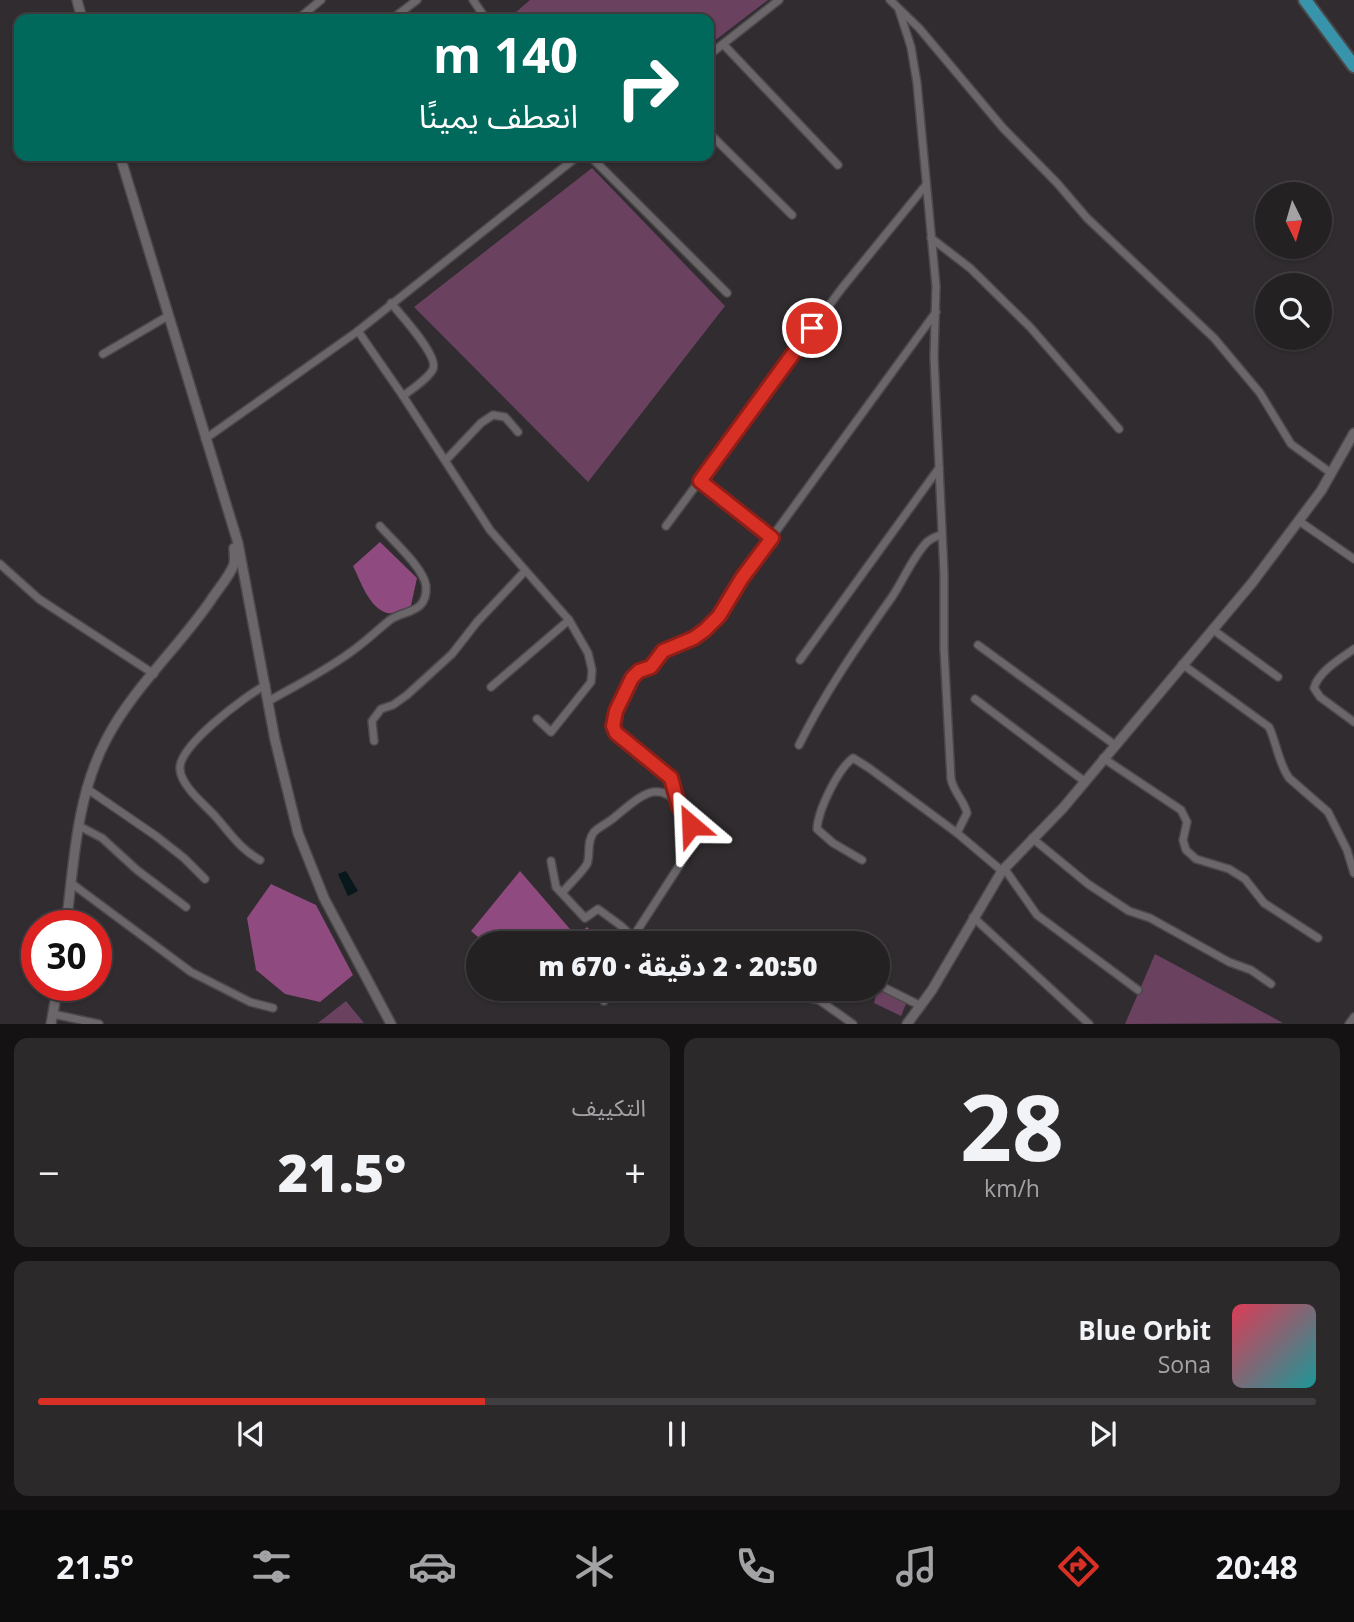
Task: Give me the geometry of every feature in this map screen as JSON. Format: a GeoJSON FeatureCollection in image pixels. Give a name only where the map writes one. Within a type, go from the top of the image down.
{"type":"FeatureCollection","features":[{"type":"Feature","properties":{"kind":"highway"},"geometry":{"type":"LineString","coordinates":[[1305,0],[1354,66]]}},
{"type":"Feature","properties":{"kind":"street"},"geometry":{"type":"LineString","coordinates":[[304,14],[321,0]]}},
{"type":"Feature","properties":{"kind":"street"},"geometry":{"type":"LineString","coordinates":[[399,14],[417,0]]}},
{"type":"Feature","properties":{"kind":"street"},"geometry":{"type":"LineString","coordinates":[[714,51],[779,0]]}},
{"type":"Feature","properties":{"kind":"street"},"geometry":{"type":"LineString","coordinates":[[890,0],[919,28],[1003,128],[1087,218],[1214,338],[1260,393],[1291,444],[1331,473]]}},
{"type":"Feature","properties":{"kind":"street"},"geometry":{"type":"LineString","coordinates":[[899,10],[911,47],[917,83],[931,238],[936,311],[934,358],[951,779],[955,793],[967,813],[957,833]]}},
{"type":"Feature","properties":{"kind":"street"},"geometry":{"type":"LineString","coordinates":[[723,44],[838,165]]}},
{"type":"Feature","properties":{"kind":"street"},"geometry":{"type":"LineString","coordinates":[[714,138],[792,215]]}},
{"type":"Feature","properties":{"kind":"street"},"geometry":{"type":"LineString","coordinates":[[122,161],[235,535],[292,811],[314,877],[391,1024]]}},
{"type":"Feature","properties":{"kind":"street"},"geometry":{"type":"LineString","coordinates":[[205,439],[358,331],[572,161]]}},
{"type":"Feature","properties":{"kind":"street"},"geometry":{"type":"LineString","coordinates":[[595,161],[727,293]]}},
{"type":"Feature","properties":{"kind":"street"},"geometry":{"type":"LineString","coordinates":[[666,526],[842,288],[926,185]]}},
{"type":"Feature","properties":{"kind":"street"},"geometry":{"type":"LineString","coordinates":[[931,238],[970,268],[1030,327],[1119,429]]}},
{"type":"Feature","properties":{"kind":"street"},"geometry":{"type":"LineString","coordinates":[[391,303],[425,345],[434,363],[433,370],[403,396]]}},
{"type":"Feature","properties":{"kind":"street"},"geometry":{"type":"LineString","coordinates":[[677,802],[671,778],[616,733],[613,726],[616,711],[635,675],[651,667],[663,651],[694,638],[719,616],[742,578],[936,311]]}},
{"type":"Feature","properties":{"kind":"street"},"geometry":{"type":"LineString","coordinates":[[103,354],[168,316]]}},
{"type":"Feature","properties":{"kind":"street"},"geometry":{"type":"LineString","coordinates":[[358,331],[490,530],[569,620],[588,653],[593,677],[586,689],[551,732],[537,719]]}},
{"type":"Feature","properties":{"kind":"street"},"geometry":{"type":"LineString","coordinates":[[446,460],[490,416],[505,417],[518,432]]}},
{"type":"Feature","properties":{"kind":"street"},"geometry":{"type":"LineString","coordinates":[[907,1024],[921,1006],[1003,870],[1063,808],[1252,583],[1299,521],[1354,433]]}},
{"type":"Feature","properties":{"kind":"street"},"geometry":{"type":"LineString","coordinates":[[800,660],[939,468]]}},
{"type":"Feature","properties":{"kind":"street"},"geometry":{"type":"LineString","coordinates":[[700,481],[772,538]]}},
{"type":"Feature","properties":{"kind":"street"},"geometry":{"type":"LineString","coordinates":[[1299,521],[1354,559]]}},
{"type":"Feature","properties":{"kind":"street"},"geometry":{"type":"LineString","coordinates":[[268,701],[349,654],[390,620],[411,612],[422,601],[426,583],[420,572],[380,526]]}},
{"type":"Feature","properties":{"kind":"street"},"geometry":{"type":"LineString","coordinates":[[68,910],[79,826],[86,788],[95,761],[113,727],[202,613],[230,572],[234,563],[235,535]]}},
{"type":"Feature","properties":{"kind":"street"},"geometry":{"type":"LineString","coordinates":[[799,745],[854,649],[893,595],[917,555],[928,542],[942,535]]}},
{"type":"Feature","properties":{"kind":"street"},"geometry":{"type":"LineString","coordinates":[[1,568],[39,598],[154,674]]}},
{"type":"Feature","properties":{"kind":"street"},"geometry":{"type":"LineString","coordinates":[[374,741],[372,721],[381,709],[395,704],[446,660],[525,571]]}},
{"type":"Feature","properties":{"kind":"street"},"geometry":{"type":"LineString","coordinates":[[491,687],[569,620]]}},
{"type":"Feature","properties":{"kind":"street"},"geometry":{"type":"LineString","coordinates":[[1212,629],[1278,677]]}},
{"type":"Feature","properties":{"kind":"street"},"geometry":{"type":"LineString","coordinates":[[978,645],[1115,745]]}},
{"type":"Feature","properties":{"kind":"street"},"geometry":{"type":"LineString","coordinates":[[1354,649],[1315,682],[1314,688],[1320,697],[1354,722]]}},
{"type":"Feature","properties":{"kind":"street"},"geometry":{"type":"LineString","coordinates":[[1182,664],[1269,727],[1276,741],[1284,771],[1328,812],[1347,850],[1354,873]]}},
{"type":"Feature","properties":{"kind":"street"},"geometry":{"type":"LineString","coordinates":[[260,860],[236,843],[187,784],[180,770],[181,759],[186,750],[204,732],[265,685]]}},
{"type":"Feature","properties":{"kind":"street"},"geometry":{"type":"LineString","coordinates":[[975,699],[1084,781]]}},
{"type":"Feature","properties":{"kind":"street"},"geometry":{"type":"LineString","coordinates":[[862,860],[833,844],[817,828],[824,802],[846,764],[853,758],[957,833],[1003,870],[1037,915],[1138,990]]}},
{"type":"Feature","properties":{"kind":"street"},"geometry":{"type":"LineString","coordinates":[[1103,758],[1185,815],[1187,822],[1183,839],[1186,850],[1196,859],[1230,869],[1245,880],[1264,903],[1318,938]]}},
{"type":"Feature","properties":{"kind":"street"},"geometry":{"type":"LineString","coordinates":[[86,788],[156,836],[205,879]]}},
{"type":"Feature","properties":{"kind":"street"},"geometry":{"type":"LineString","coordinates":[[562,893],[586,864],[588,846],[595,831],[614,818],[632,800],[645,793],[661,793],[673,797],[693,830],[694,838],[640,931]]}},
{"type":"Feature","properties":{"kind":"street"},"geometry":{"type":"LineString","coordinates":[[79,826],[102,838],[137,870],[186,907]]}},
{"type":"Feature","properties":{"kind":"street"},"geometry":{"type":"LineString","coordinates":[[1032,838],[1088,884],[1129,911],[1150,918],[1229,962],[1251,970],[1271,984]]}},
{"type":"Feature","properties":{"kind":"street"},"geometry":{"type":"LineString","coordinates":[[551,861],[555,884],[585,918],[598,909],[626,931]]}},
{"type":"Feature","properties":{"kind":"street"},"geometry":{"type":"LineString","coordinates":[[71,883],[191,972],[250,1002],[273,1008]]}},
{"type":"Feature","properties":{"kind":"street"},"geometry":{"type":"LineString","coordinates":[[973,917],[1089,1024]]}},
{"type":"Feature","properties":{"kind":"street"},"geometry":{"type":"LineString","coordinates":[[890,990],[921,1006]]}},
{"type":"Feature","properties":{"kind":"street"},"geometry":{"type":"LineString","coordinates":[[55,1001],[52,1019],[99,1024]]}},
{"type":"Feature","properties":{"kind":"street"},"geometry":{"type":"LineString","coordinates":[[819,1001],[853,1024]]}},
{"type":"Feature","properties":{"kind":"street"},"geometry":{"type":"LineString","coordinates":[[1349,1024],[1354,1017]]}},
{"type":"Feature","properties":{"kind":"shaded area"},"geometry":{"type":"Polygon","coordinates":[[[530,0],[768,0],[714,41],[714,14],[514,14],[530,0]]]}},
{"type":"Feature","properties":{"kind":"shaded area"},"geometry":{"type":"Polygon","coordinates":[[[592,168],[725,306],[588,482],[414,307],[592,168]]]}},
{"type":"Feature","properties":{"kind":"shaded area"},"geometry":{"type":"Polygon","coordinates":[[[380,542],[417,578],[410,610],[387,613],[375,606],[353,566],[380,542]]]}},
{"type":"Feature","properties":{"kind":"shaded area"},"geometry":{"type":"Polygon","coordinates":[[[346,871],[358,891],[348,896],[338,874],[346,871]]]}},
{"type":"Feature","properties":{"kind":"shaded area"},"geometry":{"type":"Polygon","coordinates":[[[520,871],[572,931],[471,931],[520,871]]]}},
{"type":"Feature","properties":{"kind":"shaded area"},"geometry":{"type":"Polygon","coordinates":[[[271,884],[316,905],[353,975],[320,1002],[285,994],[256,970],[247,918],[271,884]]]}},
{"type":"Feature","properties":{"kind":"shaded area"},"geometry":{"type":"Polygon","coordinates":[[[1155,954],[1283,1023],[1125,1024],[1155,954]]]}},
{"type":"Feature","properties":{"kind":"shaded area"},"geometry":{"type":"Polygon","coordinates":[[[890,990],[908,999],[901,1016],[874,1003],[890,1001],[890,990]]]}},
{"type":"Feature","properties":{"kind":"shaded area"},"geometry":{"type":"Polygon","coordinates":[[[346,1001],[364,1023],[318,1023],[346,1001]]]}},
{"type":"Feature","properties":{"kind":"route"},"geometry":{"type":"LineString","coordinates":[[691,825],[679,807],[671,778],[616,733],[614,718],[632,678],[639,671],[651,667],[663,651],[694,638],[705,630],[719,616],[742,578],[772,538],[700,481],[812,328]]}}]}
